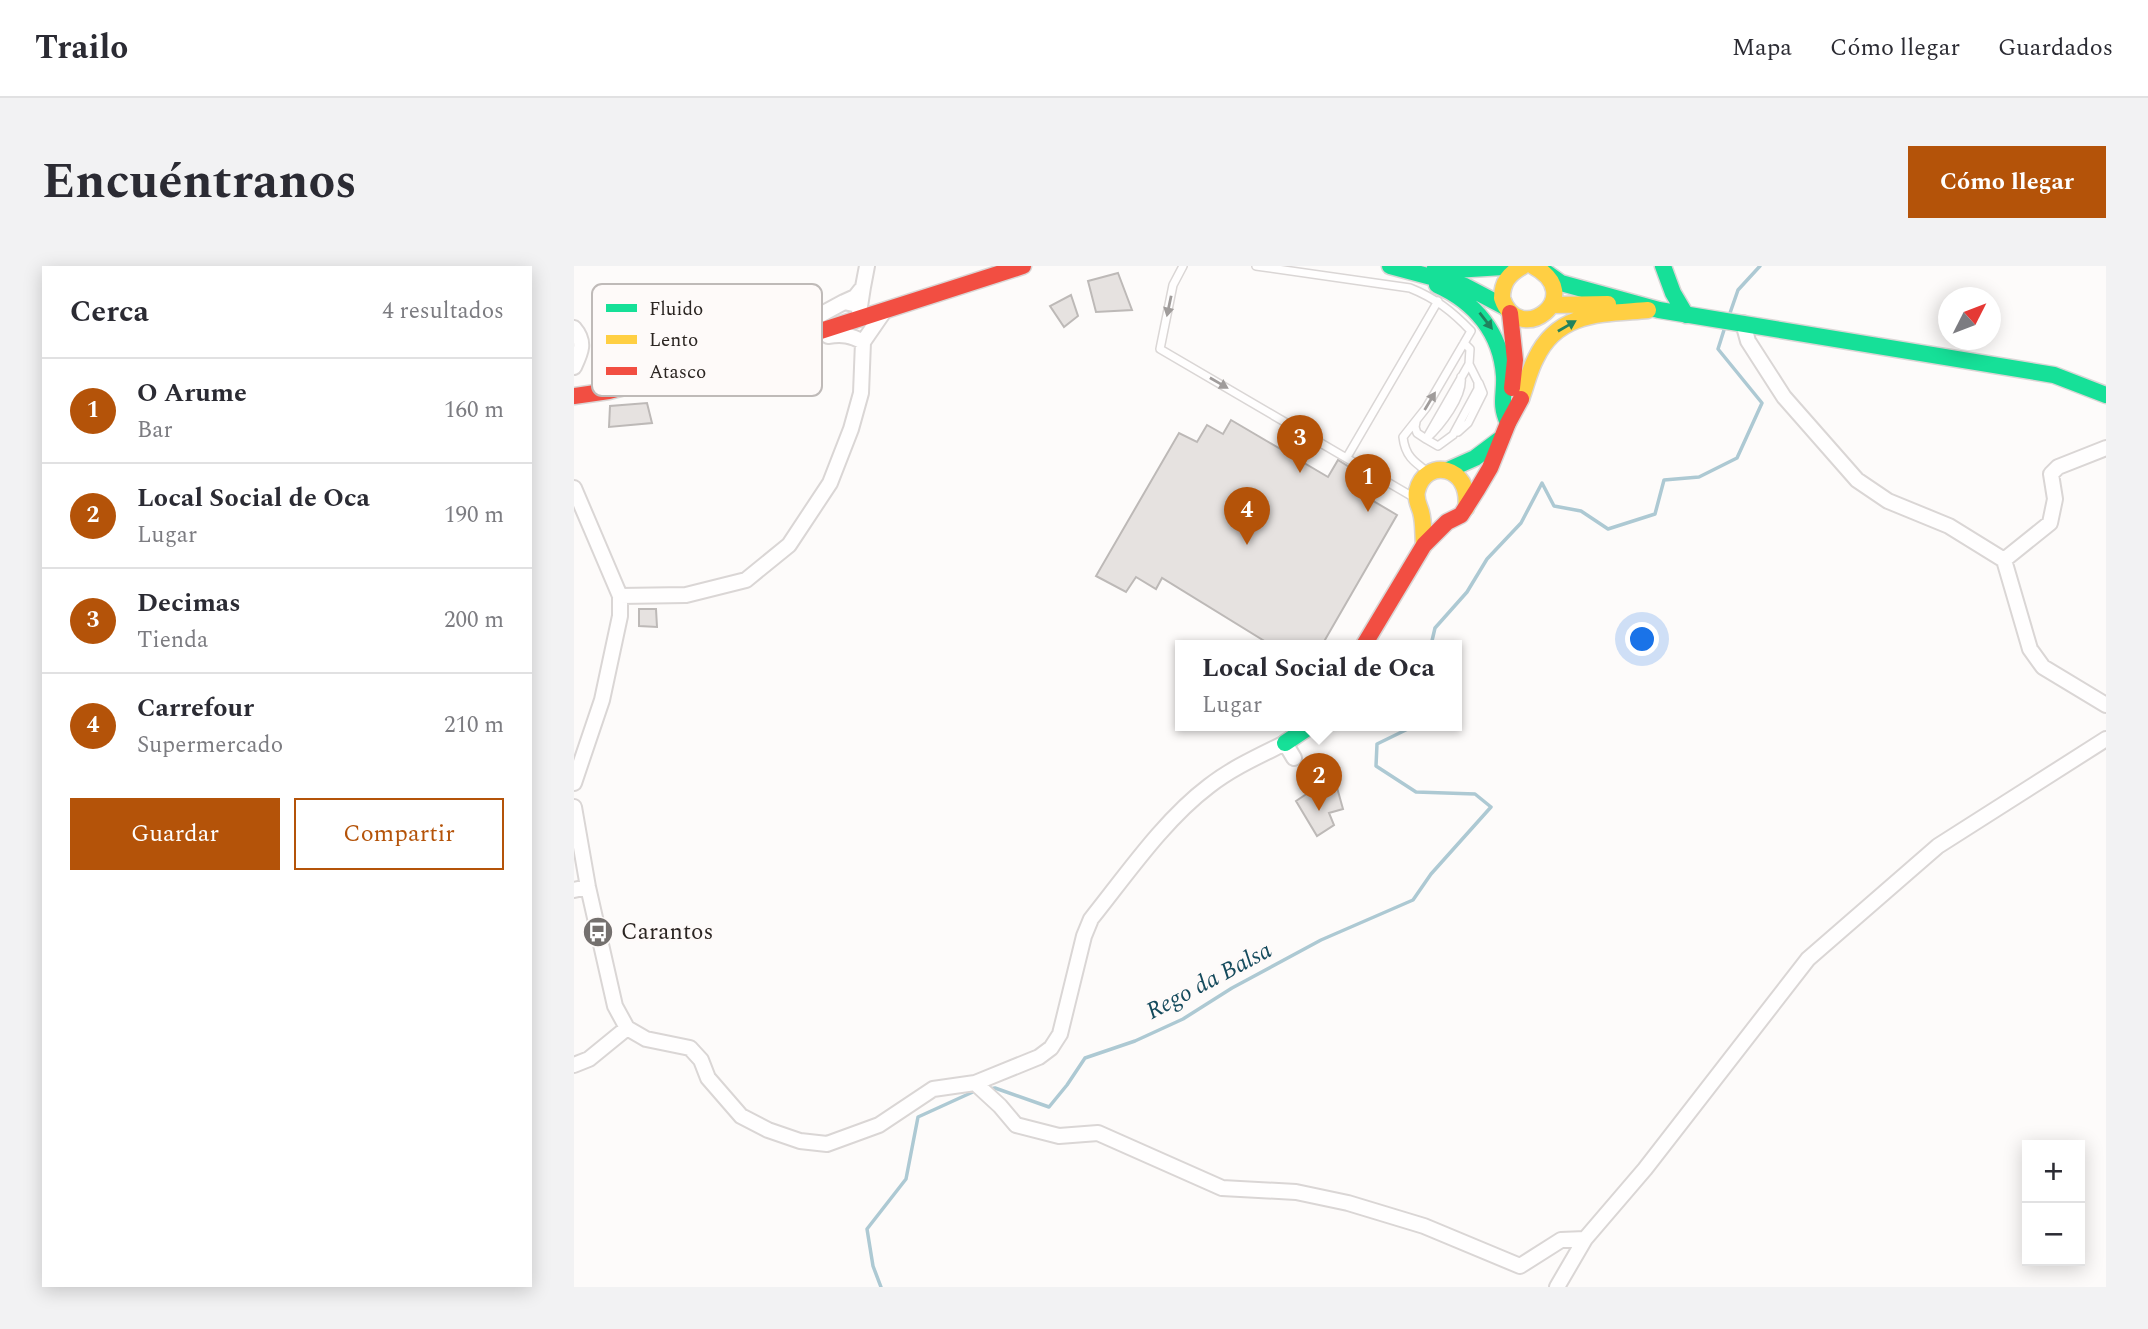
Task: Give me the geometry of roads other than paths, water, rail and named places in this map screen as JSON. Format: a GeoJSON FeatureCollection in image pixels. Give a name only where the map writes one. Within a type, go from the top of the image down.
{"type":"FeatureCollection","features":[{"type":"Feature","properties":{"kind":"main road"},"geometry":{"type":"LineString","coordinates":[[822,324],[849,310],[885,312],[1023,266]]}},
{"type":"Feature","properties":{"kind":"main road"},"geometry":{"type":"LineString","coordinates":[[1388,266],[1453,281],[1490,296],[1517,317],[1532,319],[1549,309],[1594,303],[1651,308]]}},
{"type":"Feature","properties":{"kind":"main road"},"geometry":{"type":"LineString","coordinates":[[1388,266],[1451,290],[1477,311],[1493,331],[1501,354],[1504,379],[1500,408],[1505,430]]}},
{"type":"Feature","properties":{"kind":"main road"},"geometry":{"type":"LineString","coordinates":[[1413,266],[1455,270],[1521,266]]}},
{"type":"Feature","properties":{"kind":"main road"},"geometry":{"type":"LineString","coordinates":[[1505,430],[1516,374],[1516,351],[1508,310],[1502,299],[1503,281],[1508,274],[1521,266]]}},
{"type":"Feature","properties":{"kind":"main road"},"geometry":{"type":"LineString","coordinates":[[1540,270],[1561,283],[1651,308],[2054,375],[2106,395]]}},
{"type":"Feature","properties":{"kind":"main road"},"geometry":{"type":"LineString","coordinates":[[1367,640],[1424,545],[1466,508],[1490,468],[1505,430],[1530,347],[1549,309],[1555,288],[1540,270]]}},
{"type":"Feature","properties":{"kind":"main road"},"geometry":{"type":"LineString","coordinates":[[1651,308],[1664,288],[1665,270]]}},
{"type":"Feature","properties":{"kind":"main road"},"geometry":{"type":"LineString","coordinates":[[1665,270],[1686,315]]}},
{"type":"Feature","properties":{"kind":"main road"},"geometry":{"type":"LineString","coordinates":[[1424,545],[1417,489],[1422,480],[1430,473],[1448,470],[1489,450],[1518,408],[1536,357],[1552,335],[1570,321],[1606,313],[1651,308]]}},
{"type":"Feature","properties":{"kind":"main road"},"geometry":{"type":"LineString","coordinates":[[574,396],[592,393]]}},
{"type":"Feature","properties":{"kind":"main road"},"geometry":{"type":"LineString","coordinates":[[1448,470],[1455,473],[1466,485],[1466,508]]}},
{"type":"Feature","properties":{"kind":"main road"},"geometry":{"type":"LineString","coordinates":[[1418,505],[1432,520],[1447,522]]}},
{"type":"Feature","properties":{"kind":"main road"},"geometry":{"type":"LineString","coordinates":[[1284,743],[1303,731]]}},
{"type":"Feature","properties":{"kind":"street"},"geometry":{"type":"LineString","coordinates":[[849,310],[867,266]]}},
{"type":"Feature","properties":{"kind":"street"},"geometry":{"type":"LineString","coordinates":[[620,596],[686,595],[746,580],[789,545],[830,483],[851,429],[861,393],[863,341],[885,312],[869,304],[822,322]]}},
{"type":"Feature","properties":{"kind":"street"},"geometry":{"type":"LineString","coordinates":[[1743,323],[1748,341],[1784,397],[1857,480],[1888,501],[1949,526],[2004,560],[2030,649],[2043,667],[2106,705]]}},
{"type":"Feature","properties":{"kind":"street"},"geometry":{"type":"LineString","coordinates":[[574,328],[579,334],[582,346],[574,367]]}},
{"type":"Feature","properties":{"kind":"street"},"geometry":{"type":"LineString","coordinates":[[822,337],[841,334],[863,341]]}},
{"type":"Feature","properties":{"kind":"street"},"geometry":{"type":"LineString","coordinates":[[2004,560],[2050,523],[2055,499],[2051,474],[2058,467],[2106,447]]}},
{"type":"Feature","properties":{"kind":"street"},"geometry":{"type":"LineString","coordinates":[[574,488],[620,596],[620,616],[601,700],[574,783]]}},
{"type":"Feature","properties":{"kind":"street"},"geometry":{"type":"LineString","coordinates":[[1557,1287],[1585,1239],[1645,1169],[1808,959],[1938,846],[2106,739]]}},
{"type":"Feature","properties":{"kind":"street"},"geometry":{"type":"LineString","coordinates":[[574,807],[581,888],[614,1006],[627,1028],[646,1039],[690,1048],[701,1060],[708,1078],[741,1116],[768,1130],[800,1141],[827,1144],[879,1125],[933,1090],[976,1083],[1039,1057],[1051,1048],[1060,1034],[1084,936],[1091,919],[1180,811],[1219,779],[1284,743],[1294,758]]}},
{"type":"Feature","properties":{"kind":"street"},"geometry":{"type":"LineString","coordinates":[[574,1065],[589,1059],[627,1028]]}},
{"type":"Feature","properties":{"kind":"street"},"geometry":{"type":"LineString","coordinates":[[976,1083],[989,1093],[1016,1125],[1059,1136],[1098,1133],[1222,1188],[1296,1192],[1348,1203],[1423,1226],[1520,1266],[1561,1240],[1585,1239]]}},
{"type":"Feature","properties":{"kind":"lane"},"geometry":{"type":"LineString","coordinates":[[1183,266],[1173,285],[1160,349],[1347,457],[1418,505]]}},
{"type":"Feature","properties":{"kind":"lane"},"geometry":{"type":"LineString","coordinates":[[1256,266],[1410,288],[1452,310],[1471,331],[1404,437],[1404,449],[1411,460],[1430,473]]}},
{"type":"Feature","properties":{"kind":"lane"},"geometry":{"type":"LineString","coordinates":[[1347,457],[1438,301]]}},
{"type":"Feature","properties":{"kind":"lane"},"geometry":{"type":"LineString","coordinates":[[1426,439],[1469,364],[1470,349],[1464,343]]}},
{"type":"Feature","properties":{"kind":"lane"},"geometry":{"type":"LineString","coordinates":[[1417,420],[1417,433],[1438,446],[1454,435],[1478,389],[1478,382],[1469,364]]}},
{"type":"Feature","properties":{"kind":"waterway","name":"Rego da Balsa"},"geometry":{"type":"LineString","coordinates":[[1730,313],[1738,290],[1760,266]]}},
{"type":"Feature","properties":{"kind":"waterway","name":"Rego da Balsa"},"geometry":{"type":"LineString","coordinates":[[1432,640],[1435,628],[1467,592],[1487,559],[1521,523],[1542,483],[1554,506],[1581,511],[1608,529],[1655,514],[1664,480],[1699,477],[1737,458],[1762,403],[1718,349],[1724,330]]}},
{"type":"Feature","properties":{"kind":"waterway","name":"Rego da Balsa"},"geometry":{"type":"LineString","coordinates":[[990,1089],[995,1088],[1049,1107],[1085,1058],[1135,1041],[1183,1019],[1232,988],[1321,940],[1413,900],[1431,874],[1491,807],[1475,794],[1416,792],[1376,766],[1377,744],[1404,731]]}},
{"type":"Feature","properties":{"kind":"waterway","name":"Rego da Balsa"},"geometry":{"type":"LineString","coordinates":[[881,1287],[873,1266],[867,1229],[906,1179],[918,1117],[975,1091]]}},
{"type":"Feature","properties":{"kind":"place","name":"Decimas"},"geometry":{"type":"Point","coordinates":[1300,473]}},
{"type":"Feature","properties":{"kind":"place","name":"O Arume"},"geometry":{"type":"Point","coordinates":[1368,512]}},
{"type":"Feature","properties":{"kind":"place","name":"Carrefour"},"geometry":{"type":"Point","coordinates":[1247,545]}},
{"type":"Feature","properties":{"kind":"place","name":"Local Social de Oca"},"geometry":{"type":"Point","coordinates":[1319,811]}},
{"type":"Feature","properties":{"kind":"place","name":"Carantos"},"geometry":{"type":"Point","coordinates":[598,932]}}]}
